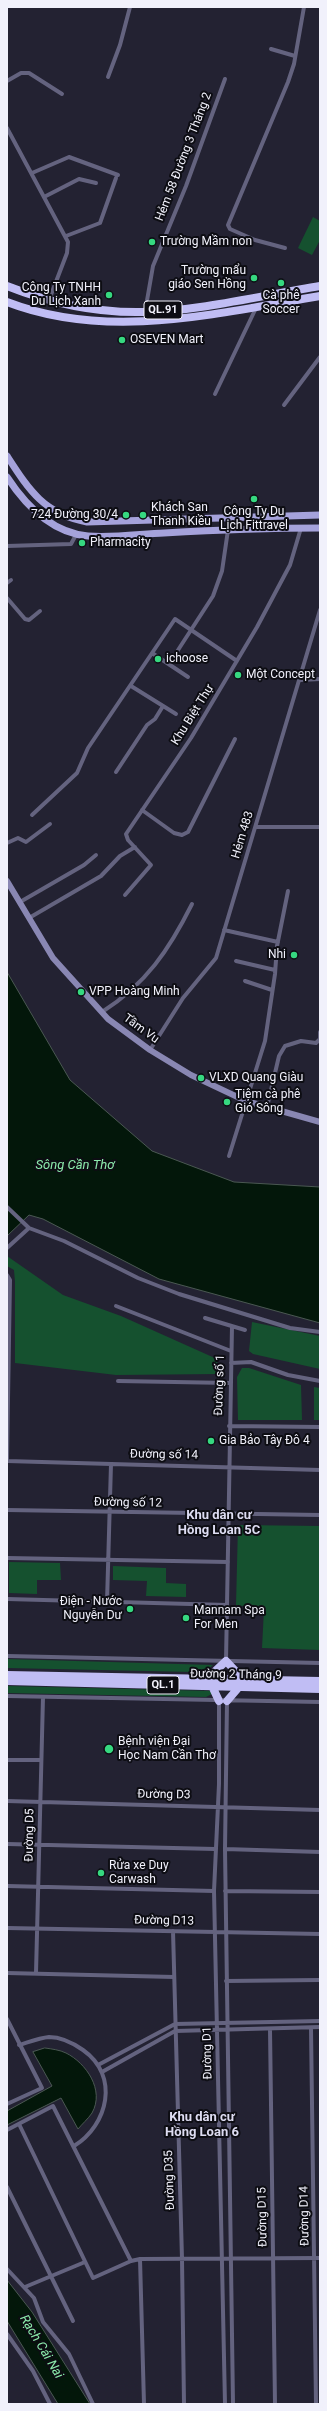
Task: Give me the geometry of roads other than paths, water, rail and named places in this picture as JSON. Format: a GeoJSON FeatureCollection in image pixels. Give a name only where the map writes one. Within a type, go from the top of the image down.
{"type":"FeatureCollection","features":[{"type":"Feature","properties":{"kind":"highway","name":"QL.91"},"geometry":{"type":"LineString","coordinates":[[7,286],[48,300],[89,308],[145,312],[181,309],[320,286]]}},
{"type":"Feature","properties":{"kind":"highway","name":"QL.91"},"geometry":{"type":"LineString","coordinates":[[7,302],[60,318],[89,322],[146,322],[256,307],[320,296]]}},
{"type":"Feature","properties":{"kind":"highway"},"geometry":{"type":"LineString","coordinates":[[208,1678],[226,1661],[241,1683],[223,1701],[212,1686]]}},
{"type":"Feature","properties":{"kind":"highway","name":"Đường 2 Tháng 9"},"geometry":{"type":"LineString","coordinates":[[7,1675],[208,1678],[241,1683],[320,1689]]}},
{"type":"Feature","properties":{"kind":"highway","name":"Đường 2 Tháng 9"},"geometry":{"type":"LineString","coordinates":[[7,1681],[212,1686],[241,1683],[320,1680]]}},
{"type":"Feature","properties":{"kind":"main road"},"geometry":{"type":"LineString","coordinates":[[7,456],[36,497],[67,518],[87,522],[320,515]]}},
{"type":"Feature","properties":{"kind":"main road"},"geometry":{"type":"LineString","coordinates":[[7,477],[24,502],[37,514],[61,528],[88,536],[320,528]]}},
{"type":"Feature","properties":{"kind":"street"},"geometry":{"type":"LineString","coordinates":[[108,77],[120,45],[130,7]]}},
{"type":"Feature","properties":{"kind":"street"},"geometry":{"type":"LineString","coordinates":[[285,248],[255,240],[228,226],[277,111],[295,56],[304,7]]}},
{"type":"Feature","properties":{"kind":"street"},"geometry":{"type":"LineString","coordinates":[[271,49],[295,56]]}},
{"type":"Feature","properties":{"kind":"street"},"geometry":{"type":"LineString","coordinates":[[7,81],[21,73],[29,73],[62,94]]}},
{"type":"Feature","properties":{"kind":"street","name":"Hẻm 58 Đường 3 Tháng 2"},"geometry":{"type":"LineString","coordinates":[[145,312],[153,266],[186,186],[225,79]]}},
{"type":"Feature","properties":{"kind":"street"},"geometry":{"type":"LineString","coordinates":[[7,128],[66,236],[68,248],[48,300]]}},
{"type":"Feature","properties":{"kind":"street"},"geometry":{"type":"LineString","coordinates":[[32,173],[69,157],[117,176],[101,222],[66,236]]}},
{"type":"Feature","properties":{"kind":"street"},"geometry":{"type":"LineString","coordinates":[[44,196],[79,179],[96,183]]}},
{"type":"Feature","properties":{"kind":"street"},"geometry":{"type":"LineString","coordinates":[[215,394],[256,307]]}},
{"type":"Feature","properties":{"kind":"street"},"geometry":{"type":"LineString","coordinates":[[284,405],[320,357]]}},
{"type":"Feature","properties":{"kind":"street","name":"Khu Biệt Thự"},"geometry":{"type":"LineString","coordinates":[[125,895],[151,865],[128,840],[126,834],[190,738],[237,661],[290,565],[301,528]]}},
{"type":"Feature","properties":{"kind":"street"},"geometry":{"type":"LineString","coordinates":[[168,664],[213,596],[222,571],[228,530]]}},
{"type":"Feature","properties":{"kind":"street"},"geometry":{"type":"LineString","coordinates":[[7,546],[71,544],[77,533]]}},
{"type":"Feature","properties":{"kind":"street"},"geometry":{"type":"LineString","coordinates":[[7,598],[25,619],[29,620],[40,611]]}},
{"type":"Feature","properties":{"kind":"street","name":"Hẻm 483"},"geometry":{"type":"LineString","coordinates":[[150,1050],[184,998],[216,958],[300,680],[313,627],[320,610]]}},
{"type":"Feature","properties":{"kind":"street"},"geometry":{"type":"LineString","coordinates":[[32,815],[81,768],[88,748],[131,686],[174,619],[237,661]]}},
{"type":"Feature","properties":{"kind":"street"},"geometry":{"type":"LineString","coordinates":[[152,653],[188,677]]}},
{"type":"Feature","properties":{"kind":"street"},"geometry":{"type":"LineString","coordinates":[[300,680],[320,679]]}},
{"type":"Feature","properties":{"kind":"street"},"geometry":{"type":"LineString","coordinates":[[131,686],[176,714]]}},
{"type":"Feature","properties":{"kind":"street"},"geometry":{"type":"LineString","coordinates":[[116,772],[147,725],[157,716],[163,706]]}},
{"type":"Feature","properties":{"kind":"street"},"geometry":{"type":"LineString","coordinates":[[142,810],[174,833],[182,835],[188,832],[235,739]]}},
{"type":"Feature","properties":{"kind":"street"},"geometry":{"type":"LineString","coordinates":[[7,843],[18,838],[26,842],[50,824]]}},
{"type":"Feature","properties":{"kind":"street"},"geometry":{"type":"LineString","coordinates":[[256,827],[320,827]]}},
{"type":"Feature","properties":{"kind":"street"},"geometry":{"type":"LineString","coordinates":[[29,918],[101,876],[120,856],[135,848]]}},
{"type":"Feature","properties":{"kind":"street"},"geometry":{"type":"LineString","coordinates":[[20,902],[72,873],[96,855]]}},
{"type":"Feature","properties":{"kind":"street","name":"Tầm Vu"},"geometry":{"type":"LineString","coordinates":[[7,880],[53,958],[102,1012],[150,1050],[191,1075],[246,1101],[320,1122]]}},
{"type":"Feature","properties":{"kind":"street"},"geometry":{"type":"LineString","coordinates":[[229,1156],[265,1041],[276,970],[278,942],[288,891]]}},
{"type":"Feature","properties":{"kind":"street"},"geometry":{"type":"LineString","coordinates":[[102,1012],[134,989],[160,960],[173,941],[192,904]]}},
{"type":"Feature","properties":{"kind":"street"},"geometry":{"type":"LineString","coordinates":[[224,930],[278,942]]}},
{"type":"Feature","properties":{"kind":"street"},"geometry":{"type":"LineString","coordinates":[[236,961],[276,970]]}},
{"type":"Feature","properties":{"kind":"street"},"geometry":{"type":"LineString","coordinates":[[245,981],[272,990]]}},
{"type":"Feature","properties":{"kind":"street"},"geometry":{"type":"LineString","coordinates":[[267,1107],[280,1056],[285,1046],[301,1041],[316,1043],[320,1039],[320,1032]]}},
{"type":"Feature","properties":{"kind":"street"},"geometry":{"type":"LineString","coordinates":[[7,1207],[29,1228],[67,1242],[138,1278],[179,1294],[290,1328],[320,1332]]}},
{"type":"Feature","properties":{"kind":"street"},"geometry":{"type":"LineString","coordinates":[[7,1248],[29,1228]]}},
{"type":"Feature","properties":{"kind":"street"},"geometry":{"type":"LineString","coordinates":[[7,1275],[10,1280],[7,1378],[7,1460]]}},
{"type":"Feature","properties":{"kind":"street"},"geometry":{"type":"LineString","coordinates":[[116,1306],[232,1351]]}},
{"type":"Feature","properties":{"kind":"street"},"geometry":{"type":"LineString","coordinates":[[205,1318],[245,1330]]}},
{"type":"Feature","properties":{"kind":"street","name":"Đường số 1"},"geometry":{"type":"LineString","coordinates":[[226,1661],[229,1426],[232,1326]]}},
{"type":"Feature","properties":{"kind":"street"},"geometry":{"type":"LineString","coordinates":[[231,1363],[251,1362],[288,1375],[320,1381]]}},
{"type":"Feature","properties":{"kind":"street"},"geometry":{"type":"LineString","coordinates":[[118,1381],[230,1383]]}},
{"type":"Feature","properties":{"kind":"street"},"geometry":{"type":"LineString","coordinates":[[229,1426],[320,1427]]}},
{"type":"Feature","properties":{"kind":"street","name":"Đường số 14"},"geometry":{"type":"LineString","coordinates":[[7,1460],[320,1470]]}},
{"type":"Feature","properties":{"kind":"street"},"geometry":{"type":"LineString","coordinates":[[107,1602],[111,1464]]}},
{"type":"Feature","properties":{"kind":"street","name":"Đường số 12"},"geometry":{"type":"LineString","coordinates":[[7,1510],[320,1515]]}},
{"type":"Feature","properties":{"kind":"street"},"geometry":{"type":"LineString","coordinates":[[7,1558],[228,1562]]}},
{"type":"Feature","properties":{"kind":"street"},"geometry":{"type":"LineString","coordinates":[[7,1599],[227,1605]]}},
{"type":"Feature","properties":{"kind":"street"},"geometry":{"type":"LineString","coordinates":[[7,1656],[320,1663]]}},
{"type":"Feature","properties":{"kind":"street"},"geometry":{"type":"LineString","coordinates":[[7,1696],[320,1702]]}},
{"type":"Feature","properties":{"kind":"street","name":"Đường D5"},"geometry":{"type":"LineString","coordinates":[[36,1973],[43,1697]]}},
{"type":"Feature","properties":{"kind":"street","name":"Đường D1"},"geometry":{"type":"LineString","coordinates":[[223,1701],[214,1891],[224,2260],[226,2404]]}},
{"type":"Feature","properties":{"kind":"street","name":"Đường D1"},"geometry":{"type":"LineString","coordinates":[[223,1701],[226,1807],[226,1981],[232,2259],[233,2404]]}},
{"type":"Feature","properties":{"kind":"street"},"geometry":{"type":"LineString","coordinates":[[7,1760],[41,1760]]}},
{"type":"Feature","properties":{"kind":"street","name":"Đường D3"},"geometry":{"type":"LineString","coordinates":[[7,1801],[320,1810]]}},
{"type":"Feature","properties":{"kind":"street"},"geometry":{"type":"LineString","coordinates":[[7,1844],[215,1849]]}},
{"type":"Feature","properties":{"kind":"street"},"geometry":{"type":"LineString","coordinates":[[225,1849],[320,1852]]}},
{"type":"Feature","properties":{"kind":"street"},"geometry":{"type":"LineString","coordinates":[[7,1886],[214,1891]]}},
{"type":"Feature","properties":{"kind":"street"},"geometry":{"type":"LineString","coordinates":[[225,1891],[320,1892]]}},
{"type":"Feature","properties":{"kind":"street","name":"Đường D13"},"geometry":{"type":"LineString","coordinates":[[7,1928],[320,1934]]}},
{"type":"Feature","properties":{"kind":"street","name":"Đường D35"},"geometry":{"type":"LineString","coordinates":[[173,1931],[182,2258],[184,2404]]}},
{"type":"Feature","properties":{"kind":"street"},"geometry":{"type":"LineString","coordinates":[[7,1972],[174,1977]]}},
{"type":"Feature","properties":{"kind":"street"},"geometry":{"type":"LineString","coordinates":[[226,1981],[320,1980]]}},
{"type":"Feature","properties":{"kind":"street"},"geometry":{"type":"LineString","coordinates":[[7,2019],[42,2088],[7,2104]]}},
{"type":"Feature","properties":{"kind":"street"},"geometry":{"type":"LineString","coordinates":[[98,2065],[175,2024],[320,2021]]}},
{"type":"Feature","properties":{"kind":"street"},"geometry":{"type":"LineString","coordinates":[[102,2072],[175,2032],[320,2027]]}},
{"type":"Feature","properties":{"kind":"street","name":"Đường D14"},"geometry":{"type":"LineString","coordinates":[[312,2028],[318,2258],[316,2404]]}},
{"type":"Feature","properties":{"kind":"street","name":"Đường D15"},"geometry":{"type":"LineString","coordinates":[[270,2029],[275,2404]]}},
{"type":"Feature","properties":{"kind":"street"},"geometry":{"type":"LineString","coordinates":[[20,2045],[49,2038],[64,2039],[89,2054],[102,2072],[107,2093],[105,2107],[92,2132],[74,2146]]}},
{"type":"Feature","properties":{"kind":"street"},"geometry":{"type":"LineString","coordinates":[[7,2130],[54,2106],[131,2261]]}},
{"type":"Feature","properties":{"kind":"street"},"geometry":{"type":"LineString","coordinates":[[19,2124],[93,2278],[131,2261],[140,2259],[182,2258],[224,2260],[318,2258]]}},
{"type":"Feature","properties":{"kind":"street"},"geometry":{"type":"LineString","coordinates":[[7,2187],[74,2321]]}},
{"type":"Feature","properties":{"kind":"street"},"geometry":{"type":"LineString","coordinates":[[140,2259],[144,2404]]}},
{"type":"Feature","properties":{"kind":"street"},"geometry":{"type":"LineString","coordinates":[[25,2287],[85,2262]]}},
{"type":"Feature","properties":{"kind":"street"},"geometry":{"type":"LineString","coordinates":[[7,2269],[34,2298],[49,2332],[58,2339],[68,2354],[93,2404]]}},
{"type":"Feature","properties":{"kind":"street"},"geometry":{"type":"LineString","coordinates":[[7,2334],[33,2371],[50,2404]]}},
{"type":"Feature","properties":{"kind":"water","name":"Sông Cần Thơ"},"geometry":{"type":"Polygon","coordinates":[[[7,972],[70,1080],[152,1151],[234,1182],[320,1187],[320,1323],[159,1279],[43,1219],[29,1215],[7,1236],[7,972]]]}},
{"type":"Feature","properties":{"kind":"water"},"geometry":{"type":"Polygon","coordinates":[[[45,2048],[66,2053],[80,2063],[91,2078],[95,2087],[95,2104],[92,2113],[78,2129],[61,2098],[7,2125],[7,2111],[52,2086],[33,2052],[45,2048]]]}},
{"type":"Feature","properties":{"kind":"water","name":"Rạch Cái Nai"},"geometry":{"type":"Polygon","coordinates":[[[7,2280],[32,2312],[90,2404],[58,2404],[7,2321],[7,2280]]]}},
{"type":"Feature","properties":{"kind":"place","name":"Trường Mầm non"},"geometry":{"type":"Point","coordinates":[152,242]}},
{"type":"Feature","properties":{"kind":"place","name":"Trường mẩu giáo Sen Hồng"},"geometry":{"type":"Point","coordinates":[254,278]}},
{"type":"Feature","properties":{"kind":"place","name":"Cà phê Soccer"},"geometry":{"type":"Point","coordinates":[281,283]}},
{"type":"Feature","properties":{"kind":"place","name":"Công Ty TNHH Du Lịch Xanh"},"geometry":{"type":"Point","coordinates":[109,295]}},
{"type":"Feature","properties":{"kind":"place","name":"OSEVEN Mart"},"geometry":{"type":"Point","coordinates":[122,340]}},
{"type":"Feature","properties":{"kind":"place","name":"Công Ty Du Lịch Fittravel"},"geometry":{"type":"Point","coordinates":[254,499]}},
{"type":"Feature","properties":{"kind":"place","name":"724 Đường 30/4"},"geometry":{"type":"Point","coordinates":[126,515]}},
{"type":"Feature","properties":{"kind":"place","name":"Khách Sạn Thanh Kiều"},"geometry":{"type":"Point","coordinates":[143,515]}},
{"type":"Feature","properties":{"kind":"place","name":"Pharmacity"},"geometry":{"type":"Point","coordinates":[82,543]}},
{"type":"Feature","properties":{"kind":"place","name":"ichoose"},"geometry":{"type":"Point","coordinates":[158,659]}},
{"type":"Feature","properties":{"kind":"place","name":"Một Concept"},"geometry":{"type":"Point","coordinates":[238,675]}},
{"type":"Feature","properties":{"kind":"place","name":"Nhi"},"geometry":{"type":"Point","coordinates":[294,955]}},
{"type":"Feature","properties":{"kind":"place","name":"VPP Hoàng Minh"},"geometry":{"type":"Point","coordinates":[81,992]}},
{"type":"Feature","properties":{"kind":"place","name":"VLXD Quang Giàu"},"geometry":{"type":"Point","coordinates":[201,1078]}},
{"type":"Feature","properties":{"kind":"place","name":"Tiệm cà phê Gió Sông"},"geometry":{"type":"Point","coordinates":[227,1102]}},
{"type":"Feature","properties":{"kind":"place","name":"Gia Bảo Tây Đô 4"},"geometry":{"type":"Point","coordinates":[211,1441]}},
{"type":"Feature","properties":{"kind":"place","name":"Điện - Nước Nguyễn Dư"},"geometry":{"type":"Point","coordinates":[130,1609]}},
{"type":"Feature","properties":{"kind":"place","name":"Mannam Spa For Men"},"geometry":{"type":"Point","coordinates":[186,1618]}},
{"type":"Feature","properties":{"kind":"place","name":"Bệnh viện Đại Học Nam Cần Thơ"},"geometry":{"type":"Point","coordinates":[109,1749]}},
{"type":"Feature","properties":{"kind":"place","name":"Rửa xe Duy Carwash"},"geometry":{"type":"Point","coordinates":[101,1873]}},
{"type":"Feature","properties":{"kind":"district","name":"Khu dân cư Hồng Loan 5C"},"geometry":{"type":"Point","coordinates":[219,1524]}},
{"type":"Feature","properties":{"kind":"district","name":"Khu dân cư Hồng Loan 6"},"geometry":{"type":"Point","coordinates":[202,2126]}}]}
